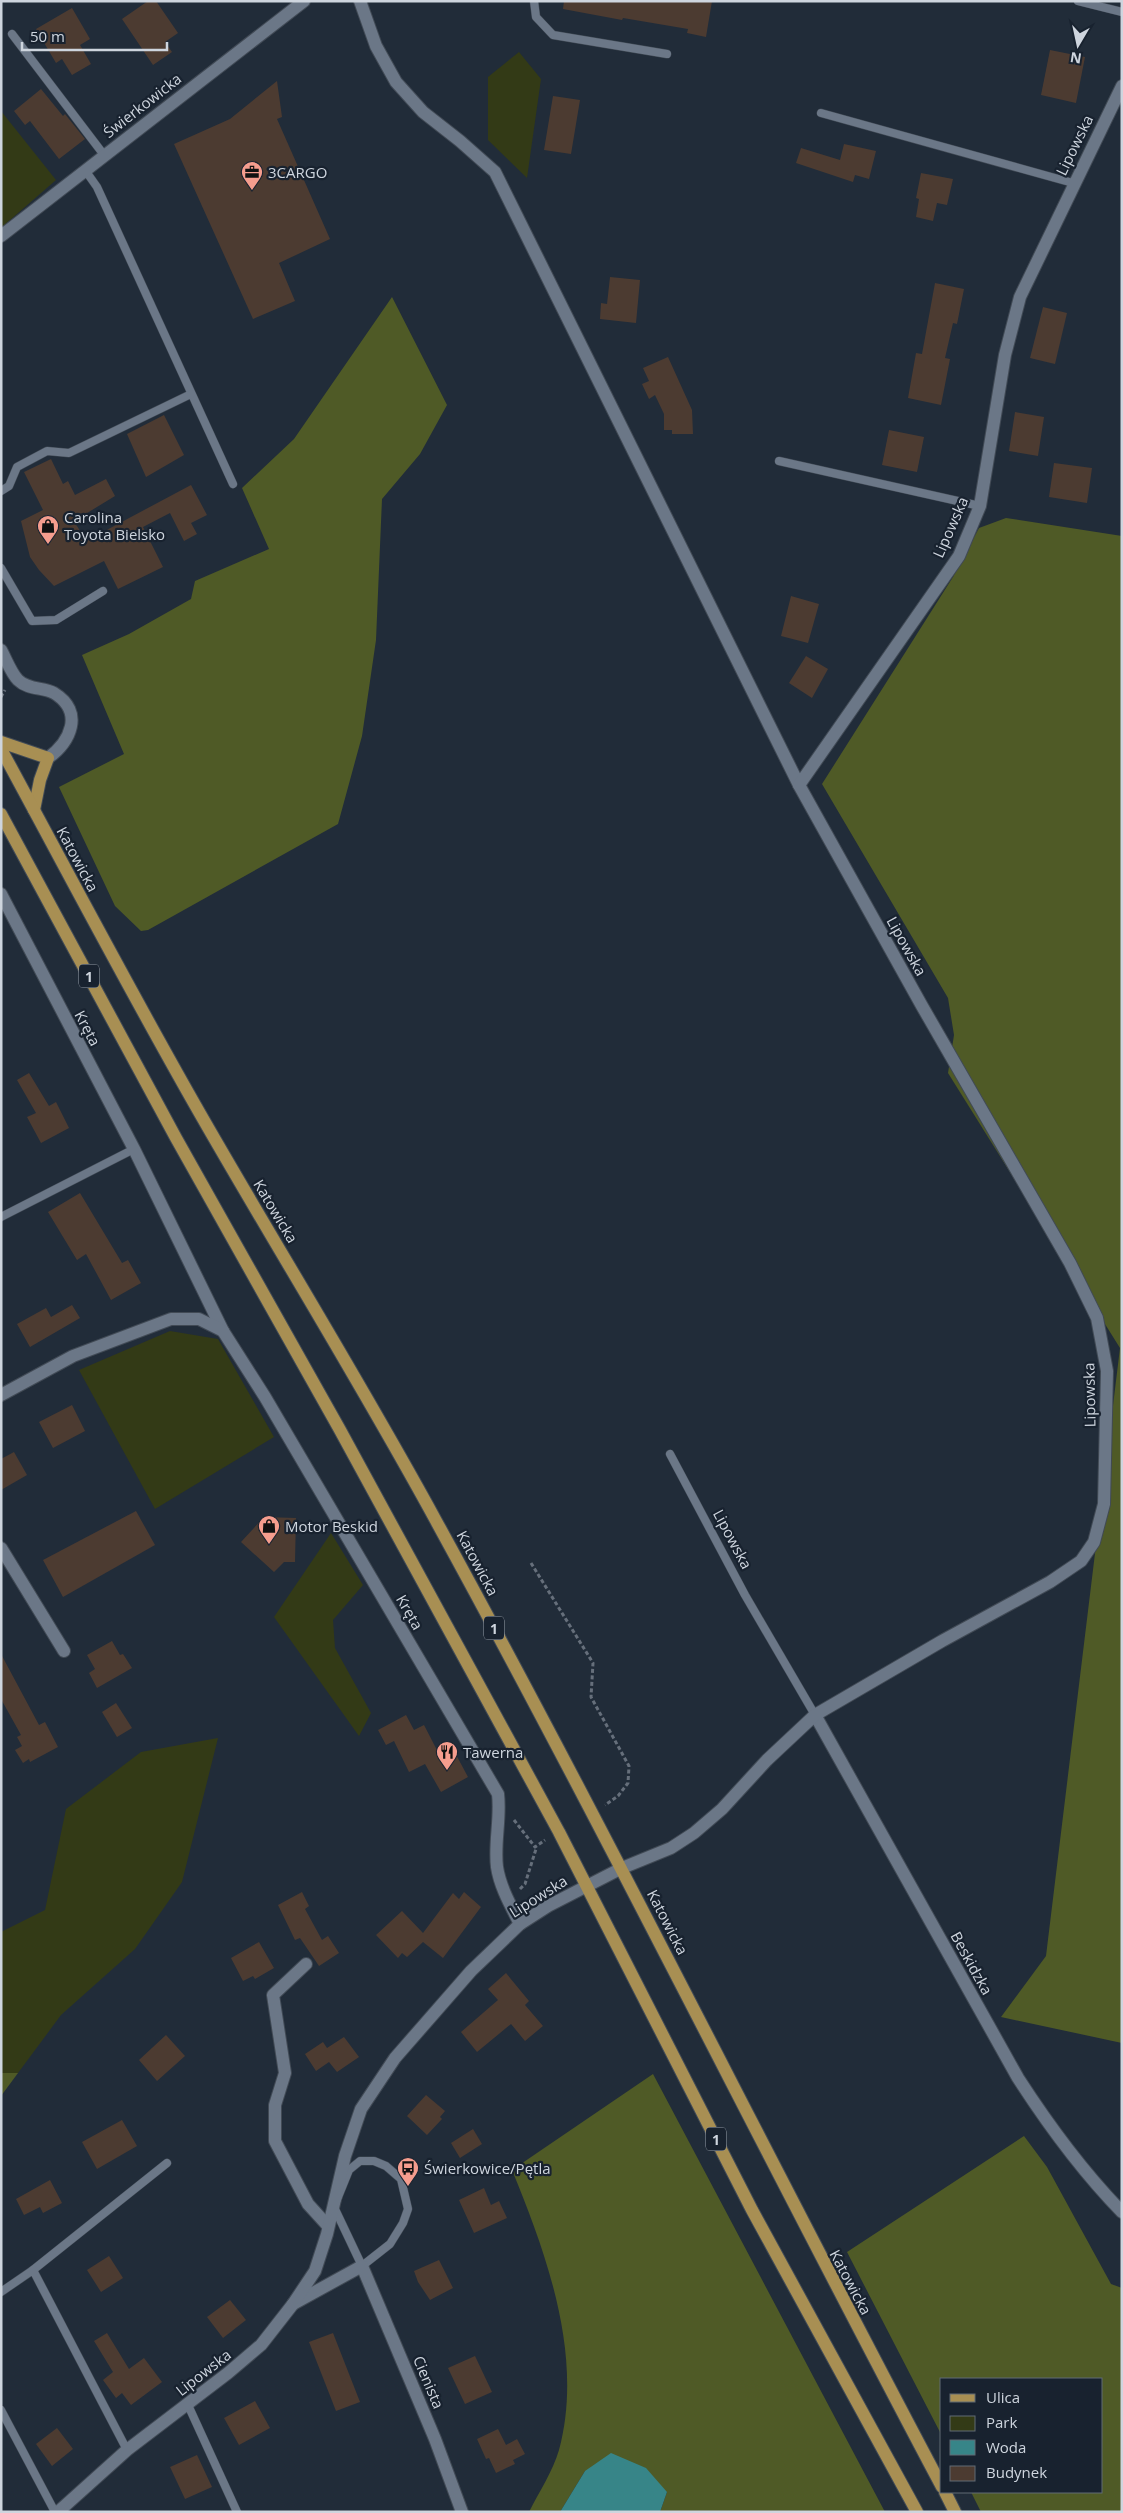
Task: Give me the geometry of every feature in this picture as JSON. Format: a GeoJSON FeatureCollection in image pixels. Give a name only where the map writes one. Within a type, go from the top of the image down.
{"type":"FeatureCollection","features":[{"type":"Feature","properties":{"kind":"main road"},"geometry":{"type":"LineString","coordinates":[[1,742],[48,758],[40,780],[34,810]]}},
{"type":"Feature","properties":{"kind":"main road","name":"Katowicka"},"geometry":{"type":"LineString","coordinates":[[1,749],[115,963],[206,1125],[382,1423],[594,1813],[828,2272],[940,2482]]}},
{"type":"Feature","properties":{"kind":"main road","name":"1"},"geometry":{"type":"LineString","coordinates":[[1,814],[176,1138],[340,1430],[560,1832],[752,2210],[917,2512]]}},
{"type":"Feature","properties":{"kind":"main road"},"geometry":{"type":"LineString","coordinates":[[945,2493],[955,2512]]}},
{"type":"Feature","properties":{"kind":"street","name":"Świerkowicka"},"geometry":{"type":"LineString","coordinates":[[1,236],[304,1]]}},
{"type":"Feature","properties":{"kind":"street"},"geometry":{"type":"LineString","coordinates":[[360,1],[376,46],[396,82],[423,112],[495,172],[799,785]]}},
{"type":"Feature","properties":{"kind":"street","name":"Lipowska"},"geometry":{"type":"LineString","coordinates":[[56,2512],[127,2450],[188,2405],[261,2345],[293,2304],[315,2271],[334,2207],[345,2156],[361,2109],[395,2058],[471,1972],[520,1924],[588,1885],[622,1868],[671,1848],[694,1833],[722,1809],[767,1760],[815,1715],[942,1641],[1050,1582],[1081,1560],[1094,1542],[1104,1504],[1108,1371],[1097,1318],[1070,1263],[922,1006],[799,785],[958,556],[980,506],[1005,355],[1020,297],[1122,86]]}},
{"type":"Feature","properties":{"kind":"street"},"geometry":{"type":"LineString","coordinates":[[1,650],[18,680],[27,686],[53,693],[64,702],[70,714],[72,726],[68,739],[61,749],[48,758]]}},
{"type":"Feature","properties":{"kind":"street","name":"Kręta"},"geometry":{"type":"LineString","coordinates":[[1,894],[134,1150],[224,1331],[265,1397],[498,1794],[500,1815],[496,1849],[497,1866],[502,1885],[520,1924]]}},
{"type":"Feature","properties":{"kind":"street"},"geometry":{"type":"LineString","coordinates":[[1,1395],[73,1356],[171,1318],[199,1319],[224,1331]]}},
{"type":"Feature","properties":{"kind":"street"},"geometry":{"type":"LineString","coordinates":[[1,1548],[64,1651]]}},
{"type":"Feature","properties":{"kind":"street","name":"Beskidzka"},"geometry":{"type":"LineString","coordinates":[[815,1715],[1018,2078],[1049,2125],[1083,2170],[1122,2212]]}},
{"type":"Feature","properties":{"kind":"street"},"geometry":{"type":"LineString","coordinates":[[306,1964],[273,1996],[285,2074],[275,2105],[275,2141],[308,2204],[328,2226]]}},
{"type":"Feature","properties":{"kind":"street"},"geometry":{"type":"LineString","coordinates":[[293,2304],[362,2266]]}},
{"type":"Feature","properties":{"kind":"street","name":"Cienista"},"geometry":{"type":"LineString","coordinates":[[362,2266],[435,2439],[462,2512]]}},
{"type":"Feature","properties":{"kind":"lane"},"geometry":{"type":"LineString","coordinates":[[534,1],[536,17],[553,35],[666,54]]}},
{"type":"Feature","properties":{"kind":"lane"},"geometry":{"type":"LineString","coordinates":[[1078,1],[1122,12]]}},
{"type":"Feature","properties":{"kind":"lane"},"geometry":{"type":"LineString","coordinates":[[12,34],[104,155]]}},
{"type":"Feature","properties":{"kind":"lane"},"geometry":{"type":"LineString","coordinates":[[821,113],[1073,184]]}},
{"type":"Feature","properties":{"kind":"lane"},"geometry":{"type":"LineString","coordinates":[[85,170],[97,187],[233,484]]}},
{"type":"Feature","properties":{"kind":"lane"},"geometry":{"type":"LineString","coordinates":[[1,491],[9,486],[17,467],[48,451],[69,453],[191,394]]}},
{"type":"Feature","properties":{"kind":"lane"},"geometry":{"type":"LineString","coordinates":[[779,461],[980,506]]}},
{"type":"Feature","properties":{"kind":"lane"},"geometry":{"type":"LineString","coordinates":[[1,568],[32,620],[56,620],[104,591]]}},
{"type":"Feature","properties":{"kind":"lane"},"geometry":{"type":"LineString","coordinates":[[1,1218],[134,1150]]}},
{"type":"Feature","properties":{"kind":"lane","name":"Lipowska"},"geometry":{"type":"LineString","coordinates":[[670,1454],[745,1595],[815,1715]]}},
{"type":"Feature","properties":{"kind":"lane"},"geometry":{"type":"LineString","coordinates":[[360,2161],[374,2161],[386,2166],[402,2179],[408,2209],[404,2223],[390,2244],[362,2266],[334,2207],[350,2170],[360,2161]]}},
{"type":"Feature","properties":{"kind":"lane"},"geometry":{"type":"LineString","coordinates":[[1,2292],[33,2270],[167,2163]]}},
{"type":"Feature","properties":{"kind":"lane"},"geometry":{"type":"LineString","coordinates":[[33,2270],[127,2450]]}},
{"type":"Feature","properties":{"kind":"lane"},"geometry":{"type":"LineString","coordinates":[[188,2405],[237,2512]]}},
{"type":"Feature","properties":{"kind":"lane"},"geometry":{"type":"LineString","coordinates":[[1,2410],[56,2512]]}},
{"type":"Feature","properties":{"kind":"path"},"geometry":{"type":"LineString","coordinates":[[532,1563],[593,1663],[591,1697],[629,1766],[628,1783],[618,1796],[594,1813]]}},
{"type":"Feature","properties":{"kind":"path"},"geometry":{"type":"LineString","coordinates":[[500,1815],[510,1815],[535,1847],[560,1832]]}},
{"type":"Feature","properties":{"kind":"green space"},"geometry":{"type":"Polygon","coordinates":[[[519,52],[541,79],[527,178],[488,140],[488,77],[519,52]]]}},
{"type":"Feature","properties":{"kind":"green space"},"geometry":{"type":"Polygon","coordinates":[[[1,111],[56,180],[2,227],[1,226],[1,111]]]}},
{"type":"Feature","properties":{"kind":"green space"},"geometry":{"type":"Polygon","coordinates":[[[170,1331],[218,1339],[274,1437],[155,1509],[79,1370],[170,1331]]]}},
{"type":"Feature","properties":{"kind":"green space"},"geometry":{"type":"Polygon","coordinates":[[[331,1533],[363,1585],[333,1620],[335,1648],[371,1713],[359,1736],[274,1617],[331,1533]]]}},
{"type":"Feature","properties":{"kind":"green space"},"geometry":{"type":"Polygon","coordinates":[[[218,1738],[182,1882],[135,1949],[61,2015],[18,2073],[1,2073],[1,1932],[45,1910],[66,1809],[141,1752],[218,1738]]]}},
{"type":"Feature","properties":{"kind":"shaded area"},"geometry":{"type":"Polygon","coordinates":[[[392,297],[447,405],[420,454],[382,499],[376,640],[362,736],[338,824],[148,930],[141,931],[115,906],[59,787],[124,754],[82,655],[129,634],[191,599],[195,581],[269,549],[242,488],[294,439],[392,297]]]}},
{"type":"Feature","properties":{"kind":"shaded area"},"geometry":{"type":"Polygon","coordinates":[[[1006,518],[1122,536],[1122,2043],[1001,2017],[1046,1956],[1120,1348],[948,1073],[954,1035],[948,998],[822,784],[953,577],[979,528],[1006,518]]]}},
{"type":"Feature","properties":{"kind":"shaded area"},"geometry":{"type":"Polygon","coordinates":[[[1,2073],[18,2073],[1,2096],[1,2073]]]}},
{"type":"Feature","properties":{"kind":"shaded area"},"geometry":{"type":"Polygon","coordinates":[[[653,2074],[885,2512],[660,2512],[667,2492],[585,2471],[560,2512],[529,2512],[550,2474],[559,2450],[566,2415],[567,2379],[558,2307],[549,2271],[512,2170],[653,2074]]]}},
{"type":"Feature","properties":{"kind":"shaded area"},"geometry":{"type":"Polygon","coordinates":[[[1024,2136],[1047,2167],[1111,2284],[1122,2288],[1122,2512],[981,2512],[972,2493],[1103,2493],[1103,2378],[940,2378],[940,2432],[847,2252],[1024,2136]]]}},
{"type":"Feature","properties":{"kind":"water"},"geometry":{"type":"Polygon","coordinates":[[[611,2453],[646,2468],[667,2492],[660,2512],[560,2512],[585,2471],[611,2453]]]}},
{"type":"Feature","properties":{"kind":"building"},"geometry":{"type":"Polygon","coordinates":[[[148,1],[156,1],[178,33],[165,42],[172,52],[153,65],[122,19],[148,1]]]}},
{"type":"Feature","properties":{"kind":"building"},"geometry":{"type":"Polygon","coordinates":[[[564,1],[712,1],[706,37],[687,33],[688,29],[623,18],[622,20],[563,9],[564,1]]]}},
{"type":"Feature","properties":{"kind":"building"},"geometry":{"type":"Polygon","coordinates":[[[72,8],[90,39],[80,45],[91,64],[72,75],[62,59],[56,63],[36,29],[72,8]]]}},
{"type":"Feature","properties":{"kind":"building"},"geometry":{"type":"Polygon","coordinates":[[[1050,50],[1085,57],[1076,103],[1041,95],[1050,50]]]}},
{"type":"Feature","properties":{"kind":"building","name":"3CARGO"},"geometry":{"type":"Polygon","coordinates":[[[277,81],[282,117],[277,119],[330,239],[279,263],[295,301],[253,319],[174,144],[230,119],[277,81]]]}},
{"type":"Feature","properties":{"kind":"building"},"geometry":{"type":"Polygon","coordinates":[[[41,89],[63,116],[65,114],[85,139],[59,159],[30,121],[25,125],[14,111],[41,89]]]}},
{"type":"Feature","properties":{"kind":"building"},"geometry":{"type":"Polygon","coordinates":[[[553,96],[580,100],[571,154],[544,150],[553,96]]]}},
{"type":"Feature","properties":{"kind":"building"},"geometry":{"type":"Polygon","coordinates":[[[844,144],[876,151],[869,179],[855,175],[853,182],[796,163],[801,148],[840,160],[844,144]]]}},
{"type":"Feature","properties":{"kind":"building"},"geometry":{"type":"Polygon","coordinates":[[[921,173],[953,179],[947,205],[937,203],[933,221],[916,217],[919,199],[916,198],[921,173]]]}},
{"type":"Feature","properties":{"kind":"building"},"geometry":{"type":"Polygon","coordinates":[[[610,277],[640,280],[636,323],[600,319],[601,303],[607,304],[610,277]]]}},
{"type":"Feature","properties":{"kind":"building"},"geometry":{"type":"Polygon","coordinates":[[[935,283],[964,289],[957,324],[953,323],[945,358],[950,359],[941,405],[908,398],[916,353],[922,354],[935,283]]]}},
{"type":"Feature","properties":{"kind":"building"},"geometry":{"type":"Polygon","coordinates":[[[1043,307],[1067,313],[1055,364],[1030,358],[1043,307]]]}},
{"type":"Feature","properties":{"kind":"building"},"geometry":{"type":"Polygon","coordinates":[[[668,357],[692,410],[693,434],[672,434],[672,430],[664,430],[664,414],[655,395],[649,399],[642,384],[649,381],[643,368],[668,357]]]}},
{"type":"Feature","properties":{"kind":"building"},"geometry":{"type":"Polygon","coordinates":[[[1015,412],[1044,417],[1038,456],[1009,451],[1015,412]]]}},
{"type":"Feature","properties":{"kind":"building"},"geometry":{"type":"Polygon","coordinates":[[[164,415],[184,455],[146,477],[127,434],[164,415]]]}},
{"type":"Feature","properties":{"kind":"building"},"geometry":{"type":"Polygon","coordinates":[[[889,430],[924,437],[917,472],[882,465],[889,430]]]}},
{"type":"Feature","properties":{"kind":"building"},"geometry":{"type":"Polygon","coordinates":[[[51,459],[63,484],[68,481],[75,495],[106,479],[115,496],[74,521],[86,541],[191,485],[207,515],[191,523],[197,534],[184,541],[170,513],[143,527],[163,567],[118,589],[104,561],[54,586],[30,557],[21,521],[43,510],[24,472],[51,459]]]}},
{"type":"Feature","properties":{"kind":"building"},"geometry":{"type":"Polygon","coordinates":[[[1054,463],[1092,468],[1087,503],[1049,497],[1054,463]]]}},
{"type":"Feature","properties":{"kind":"building"},"geometry":{"type":"Polygon","coordinates":[[[791,596],[819,604],[808,643],[781,636],[791,596]]]}},
{"type":"Feature","properties":{"kind":"building"},"geometry":{"type":"Polygon","coordinates":[[[806,656],[828,669],[812,698],[789,683],[806,656]]]}},
{"type":"Feature","properties":{"kind":"building"},"geometry":{"type":"Polygon","coordinates":[[[29,1073],[49,1106],[56,1102],[69,1128],[41,1143],[27,1117],[36,1113],[17,1080],[29,1073]]]}},
{"type":"Feature","properties":{"kind":"building"},"geometry":{"type":"Polygon","coordinates":[[[80,1193],[122,1263],[128,1260],[141,1283],[111,1300],[86,1254],[77,1260],[48,1212],[80,1193]]]}},
{"type":"Feature","properties":{"kind":"building"},"geometry":{"type":"Polygon","coordinates":[[[72,1305],[80,1318],[30,1347],[17,1324],[46,1308],[51,1317],[72,1305]]]}},
{"type":"Feature","properties":{"kind":"building"},"geometry":{"type":"Polygon","coordinates":[[[72,1405],[85,1431],[53,1448],[39,1422],[72,1405]]]}},
{"type":"Feature","properties":{"kind":"building"},"geometry":{"type":"Polygon","coordinates":[[[14,1452],[27,1475],[1,1490],[1,1459],[14,1452]]]}},
{"type":"Feature","properties":{"kind":"building"},"geometry":{"type":"Polygon","coordinates":[[[136,1511],[155,1545],[63,1597],[43,1560],[136,1511]]]}},
{"type":"Feature","properties":{"kind":"building","name":"Motor Beskid"},"geometry":{"type":"Polygon","coordinates":[[[264,1517],[296,1518],[295,1562],[284,1562],[274,1572],[241,1542],[264,1517]]]}},
{"type":"Feature","properties":{"kind":"building"},"geometry":{"type":"Polygon","coordinates":[[[112,1641],[120,1655],[123,1654],[132,1668],[97,1688],[89,1673],[95,1669],[87,1655],[112,1641]]]}},
{"type":"Feature","properties":{"kind":"building"},"geometry":{"type":"Polygon","coordinates":[[[1,1654],[39,1725],[45,1722],[58,1747],[30,1762],[29,1759],[23,1763],[15,1750],[22,1746],[17,1737],[21,1735],[1,1699],[1,1654]]]}},
{"type":"Feature","properties":{"kind":"building"},"geometry":{"type":"Polygon","coordinates":[[[116,1703],[132,1728],[117,1737],[102,1712],[116,1703]]]}},
{"type":"Feature","properties":{"kind":"building"},"geometry":{"type":"Polygon","coordinates":[[[406,1715],[414,1730],[424,1725],[440,1756],[453,1749],[468,1777],[441,1792],[425,1764],[409,1772],[394,1741],[386,1745],[378,1730],[406,1715]]]}},
{"type":"Feature","properties":{"kind":"building"},"geometry":{"type":"Polygon","coordinates":[[[302,1892],[309,1906],[305,1909],[322,1940],[328,1936],[339,1953],[319,1966],[300,1938],[295,1940],[278,1905],[302,1892]]]}},
{"type":"Feature","properties":{"kind":"building"},"geometry":{"type":"Polygon","coordinates":[[[464,1892],[481,1907],[443,1958],[423,1942],[407,1957],[402,1953],[398,1958],[376,1935],[402,1911],[423,1933],[453,1893],[459,1899],[464,1892]]]}},
{"type":"Feature","properties":{"kind":"building"},"geometry":{"type":"Polygon","coordinates":[[[259,1942],[274,1968],[255,1979],[253,1976],[243,1981],[231,1958],[259,1942]]]}},
{"type":"Feature","properties":{"kind":"building"},"geometry":{"type":"Polygon","coordinates":[[[506,1973],[529,2001],[525,2005],[543,2026],[525,2041],[511,2024],[477,2052],[461,2032],[498,2000],[488,1989],[506,1973]]]}},
{"type":"Feature","properties":{"kind":"building"},"geometry":{"type":"Polygon","coordinates":[[[166,2035],[185,2056],[157,2081],[139,2060],[166,2035]]]}},
{"type":"Feature","properties":{"kind":"building"},"geometry":{"type":"Polygon","coordinates":[[[344,2037],[359,2057],[337,2072],[329,2062],[316,2071],[305,2054],[323,2042],[327,2048],[344,2037]]]}},
{"type":"Feature","properties":{"kind":"building"},"geometry":{"type":"Polygon","coordinates":[[[426,2095],[445,2111],[440,2117],[442,2119],[427,2135],[407,2116],[426,2095]]]}},
{"type":"Feature","properties":{"kind":"building"},"geometry":{"type":"Polygon","coordinates":[[[122,2120],[137,2146],[97,2169],[82,2142],[122,2120]]]}},
{"type":"Feature","properties":{"kind":"building"},"geometry":{"type":"Polygon","coordinates":[[[473,2129],[482,2144],[460,2158],[451,2143],[473,2129]]]}},
{"type":"Feature","properties":{"kind":"building"},"geometry":{"type":"Polygon","coordinates":[[[50,2180],[62,2203],[43,2213],[40,2207],[24,2215],[16,2199],[50,2180]]]}},
{"type":"Feature","properties":{"kind":"building"},"geometry":{"type":"Polygon","coordinates":[[[484,2188],[491,2205],[499,2201],[507,2218],[474,2233],[459,2200],[484,2188]]]}},
{"type":"Feature","properties":{"kind":"building"},"geometry":{"type":"Polygon","coordinates":[[[109,2256],[123,2278],[101,2292],[87,2270],[109,2256]]]}},
{"type":"Feature","properties":{"kind":"building"},"geometry":{"type":"Polygon","coordinates":[[[439,2260],[453,2288],[430,2300],[418,2282],[414,2271],[439,2260]]]}},
{"type":"Feature","properties":{"kind":"building"},"geometry":{"type":"Polygon","coordinates":[[[230,2300],[246,2320],[223,2338],[207,2317],[230,2300]]]}},
{"type":"Feature","properties":{"kind":"building"},"geometry":{"type":"Polygon","coordinates":[[[107,2333],[129,2369],[144,2358],[162,2382],[131,2405],[122,2393],[116,2398],[103,2380],[113,2372],[94,2341],[107,2333]]]}},
{"type":"Feature","properties":{"kind":"building"},"geometry":{"type":"Polygon","coordinates":[[[333,2333],[360,2402],[336,2411],[309,2342],[333,2333]]]}},
{"type":"Feature","properties":{"kind":"building"},"geometry":{"type":"Polygon","coordinates":[[[475,2356],[492,2392],[465,2404],[448,2368],[475,2356]]]}},
{"type":"Feature","properties":{"kind":"building"},"geometry":{"type":"Polygon","coordinates":[[[255,2401],[270,2428],[239,2445],[224,2418],[255,2401]]]}},
{"type":"Feature","properties":{"kind":"building"},"geometry":{"type":"Polygon","coordinates":[[[57,2428],[73,2449],[52,2466],[36,2444],[57,2428]]]}},
{"type":"Feature","properties":{"kind":"building"},"geometry":{"type":"Polygon","coordinates":[[[498,2429],[506,2445],[517,2439],[525,2454],[513,2460],[515,2464],[496,2473],[489,2458],[486,2459],[477,2439],[498,2429]]]}},
{"type":"Feature","properties":{"kind":"building"},"geometry":{"type":"Polygon","coordinates":[[[197,2455],[212,2487],[185,2499],[170,2467],[197,2455]]]}},
{"type":"Feature","properties":{"kind":"place","name":"3CARGO"},"geometry":{"type":"Point","coordinates":[252,191]}},
{"type":"Feature","properties":{"kind":"place","name":"Carolina Toyota Bielsko"},"geometry":{"type":"Point","coordinates":[48,545]}},
{"type":"Feature","properties":{"kind":"place","name":"Motor Beskid"},"geometry":{"type":"Point","coordinates":[269,1545]}},
{"type":"Feature","properties":{"kind":"place","name":"Tawerna"},"geometry":{"type":"Point","coordinates":[447,1771]}},
{"type":"Feature","properties":{"kind":"place","name":"Świerkowice/Pętla"},"geometry":{"type":"Point","coordinates":[408,2187]}}]}
